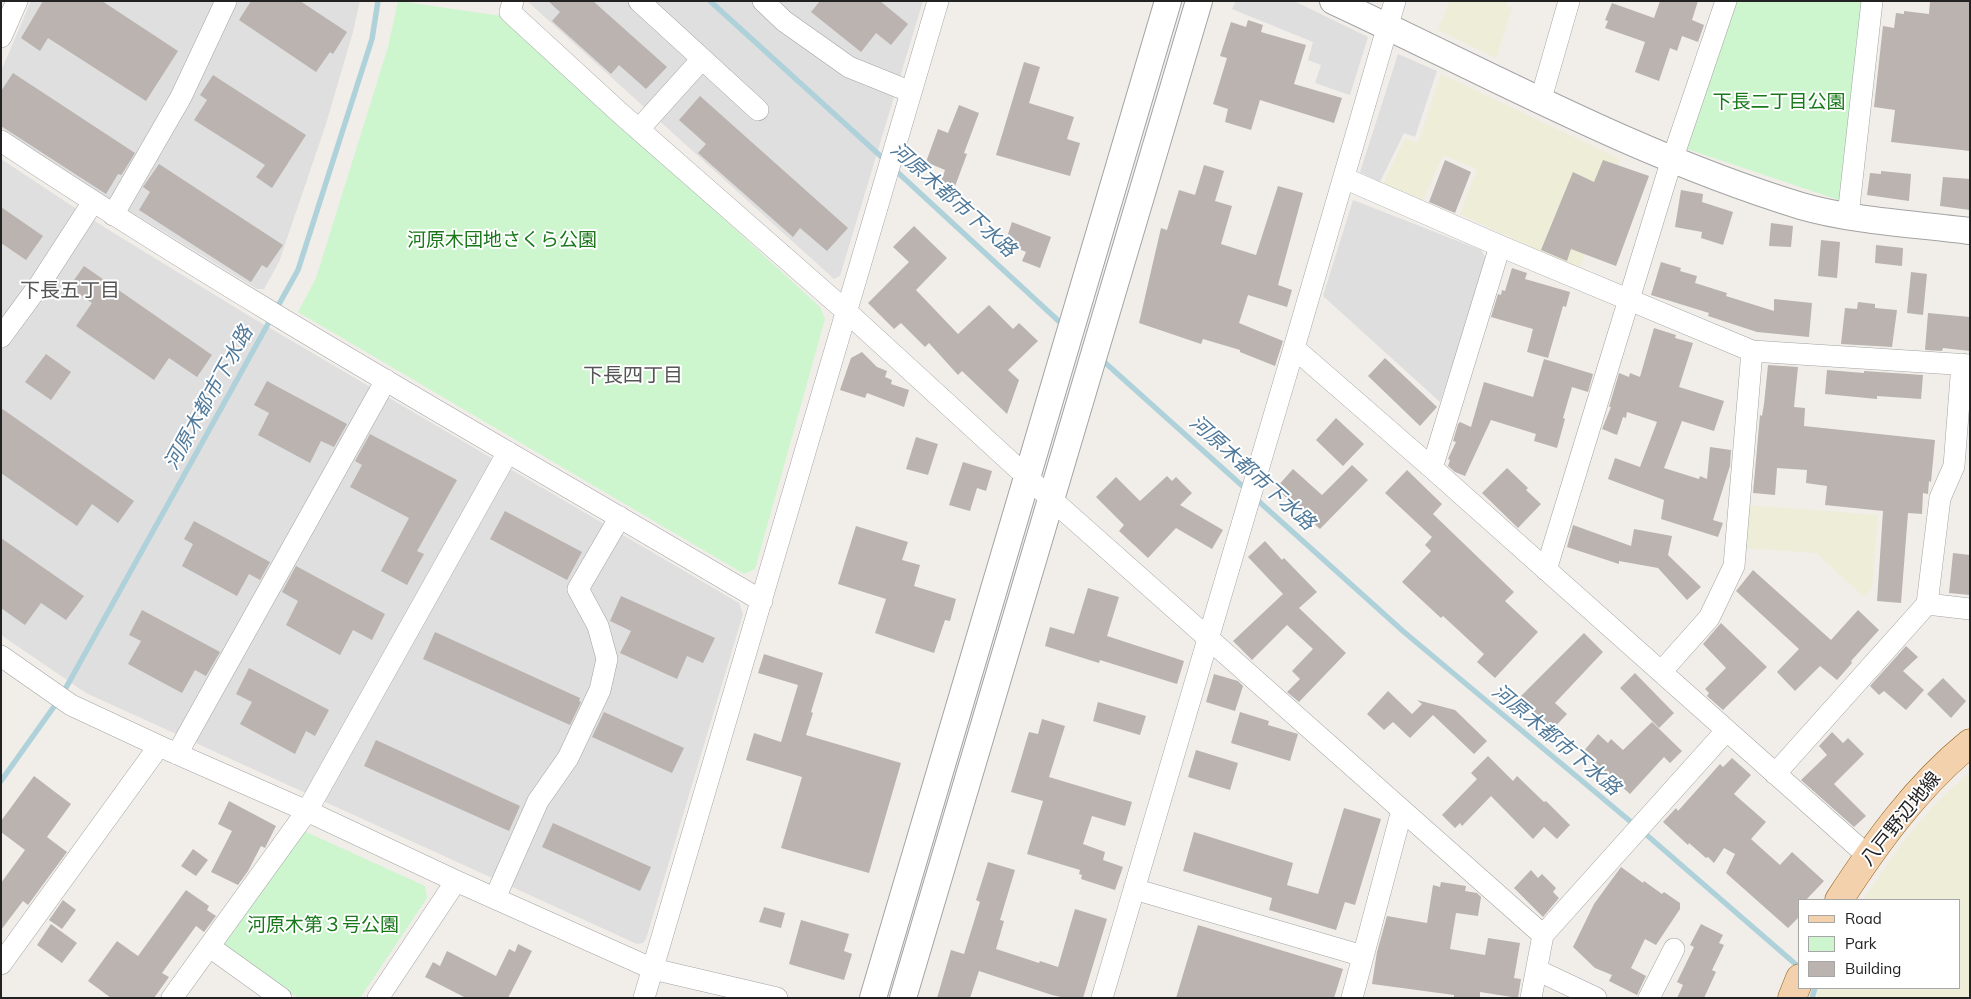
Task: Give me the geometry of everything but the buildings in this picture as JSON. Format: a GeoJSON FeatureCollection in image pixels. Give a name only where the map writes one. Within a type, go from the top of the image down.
{"type":"FeatureCollection","features":[{"type":"Feature","properties":{"kind":"main road","name":"八戸野辺地線"},"geometry":{"type":"LineString","coordinates":[[1841,899],[1868,856],[1921,789],[1970,743]]}},
{"type":"Feature","properties":{"kind":"main road"},"geometry":{"type":"LineString","coordinates":[[1792,998],[1798,983]]}},
{"type":"Feature","properties":{"kind":"street"},"geometry":{"type":"LineString","coordinates":[[1,37],[17,1]]}},
{"type":"Feature","properties":{"kind":"street"},"geometry":{"type":"LineString","coordinates":[[113,215],[181,97],[226,1]]}},
{"type":"Feature","properties":{"kind":"street"},"geometry":{"type":"LineString","coordinates":[[513,1],[510,12],[639,129],[847,312],[1050,498],[1209,637],[1543,936]]}},
{"type":"Feature","properties":{"kind":"street"},"geometry":{"type":"LineString","coordinates":[[639,1],[758,110]]}},
{"type":"Feature","properties":{"kind":"street"},"geometry":{"type":"LineString","coordinates":[[763,1],[784,20],[849,67],[911,92]]}},
{"type":"Feature","properties":{"kind":"street"},"geometry":{"type":"LineString","coordinates":[[644,998],[938,1]]}},
{"type":"Feature","properties":{"kind":"street"},"geometry":{"type":"LineString","coordinates":[[873,998],[1168,1]]}},
{"type":"Feature","properties":{"kind":"street"},"geometry":{"type":"LineString","coordinates":[[903,998],[1199,1]]}},
{"type":"Feature","properties":{"kind":"street"},"geometry":{"type":"LineString","coordinates":[[1333,1],[1388,26],[1540,102],[1672,160],[1802,206],[1848,216],[1970,231]]}},
{"type":"Feature","properties":{"kind":"street"},"geometry":{"type":"LineString","coordinates":[[1102,998],[1395,1]]}},
{"type":"Feature","properties":{"kind":"street"},"geometry":{"type":"LineString","coordinates":[[1540,102],[1569,1]]}},
{"type":"Feature","properties":{"kind":"street"},"geometry":{"type":"LineString","coordinates":[[1546,570],[1628,299],[1672,160],[1726,1]]}},
{"type":"Feature","properties":{"kind":"street"},"geometry":{"type":"LineString","coordinates":[[1848,216],[1872,1]]}},
{"type":"Feature","properties":{"kind":"street"},"geometry":{"type":"LineString","coordinates":[[639,129],[702,59]]}},
{"type":"Feature","properties":{"kind":"street"},"geometry":{"type":"LineString","coordinates":[[1,141],[113,215],[263,308],[762,601]]}},
{"type":"Feature","properties":{"kind":"street"},"geometry":{"type":"LineString","coordinates":[[1344,178],[1500,246],[1752,351],[1966,364],[1954,466],[1940,498],[1927,604],[1775,774]]}},
{"type":"Feature","properties":{"kind":"street"},"geometry":{"type":"LineString","coordinates":[[1,337],[40,284],[93,202]]}},
{"type":"Feature","properties":{"kind":"street"},"geometry":{"type":"LineString","coordinates":[[1432,468],[1500,246]]}},
{"type":"Feature","properties":{"kind":"street"},"geometry":{"type":"LineString","coordinates":[[1294,348],[1432,468],[1868,856]]}},
{"type":"Feature","properties":{"kind":"street"},"geometry":{"type":"LineString","coordinates":[[1661,672],[1709,618],[1734,566],[1752,351]]}},
{"type":"Feature","properties":{"kind":"street"},"geometry":{"type":"LineString","coordinates":[[1,964],[168,750],[386,380]]}},
{"type":"Feature","properties":{"kind":"street"},"geometry":{"type":"LineString","coordinates":[[172,998],[307,811],[508,452]]}},
{"type":"Feature","properties":{"kind":"street"},"geometry":{"type":"LineString","coordinates":[[495,898],[538,801],[568,758],[600,690],[607,659],[598,626],[578,589],[620,517]]}},
{"type":"Feature","properties":{"kind":"street"},"geometry":{"type":"LineString","coordinates":[[1927,604],[1970,609]]}},
{"type":"Feature","properties":{"kind":"street"},"geometry":{"type":"LineString","coordinates":[[1,656],[71,705],[653,969],[776,998]]}},
{"type":"Feature","properties":{"kind":"street"},"geometry":{"type":"LineString","coordinates":[[1531,998],[1543,936],[1726,731]]}},
{"type":"Feature","properties":{"kind":"street"},"geometry":{"type":"LineString","coordinates":[[1352,998],[1402,810]]}},
{"type":"Feature","properties":{"kind":"street"},"geometry":{"type":"LineString","coordinates":[[378,998],[456,881]]}},
{"type":"Feature","properties":{"kind":"street"},"geometry":{"type":"LineString","coordinates":[[1134,889],[1363,956]]}},
{"type":"Feature","properties":{"kind":"street"},"geometry":{"type":"LineString","coordinates":[[210,947],[280,998]]}},
{"type":"Feature","properties":{"kind":"street"},"geometry":{"type":"LineString","coordinates":[[1649,998],[1674,949]]}},
{"type":"Feature","properties":{"kind":"street"},"geometry":{"type":"LineString","coordinates":[[1537,970],[1596,998]]}},
{"type":"Feature","properties":{"kind":"shaded area"},"geometry":{"type":"Polygon","coordinates":[[[31,1],[360,1],[353,32],[326,124],[279,262],[264,289],[257,289],[107,197],[1,128],[1,71],[31,1]]]}},
{"type":"Feature","properties":{"kind":"shaded area"},"geometry":{"type":"Polygon","coordinates":[[[527,1],[923,1],[840,276],[834,279],[527,1]]]}},
{"type":"Feature","properties":{"kind":"shaded area"},"geometry":{"type":"Polygon","coordinates":[[[1236,1],[1294,1],[1368,37],[1350,95],[1315,83],[1321,65],[1308,60],[1313,42],[1232,9],[1236,1]]]}},
{"type":"Feature","properties":{"kind":"shaded area"},"geometry":{"type":"Polygon","coordinates":[[[1398,54],[1437,71],[1415,137],[1404,133],[1380,182],[1360,172],[1398,54]]]}},
{"type":"Feature","properties":{"kind":"shaded area"},"geometry":{"type":"Polygon","coordinates":[[[1,159],[104,227],[251,317],[739,603],[743,614],[646,939],[643,943],[637,944],[86,693],[1,635],[1,159]]]}},
{"type":"Feature","properties":{"kind":"shaded area"},"geometry":{"type":"Polygon","coordinates":[[[1353,200],[1481,250],[1487,260],[1440,402],[1323,296],[1353,200]]]}},
{"type":"Feature","properties":{"kind":"green space","name":"河原木団地さくら公園"},"geometry":{"type":"Polygon","coordinates":[[[398,1],[502,16],[820,307],[825,319],[755,569],[744,574],[298,312],[316,278],[388,47],[398,1]]]}},
{"type":"Feature","properties":{"kind":"green space"},"geometry":{"type":"Polygon","coordinates":[[[1450,1],[1507,1],[1506,6],[1512,8],[1496,58],[1438,30],[1450,1]]]}},
{"type":"Feature","properties":{"kind":"green space","name":"下長二丁目公園"},"geometry":{"type":"Polygon","coordinates":[[[1737,1],[1867,1],[1842,201],[1684,148],[1737,1]]]}},
{"type":"Feature","properties":{"kind":"green space"},"geometry":{"type":"Polygon","coordinates":[[[1441,74],[1620,159],[1579,270],[1460,214],[1477,169],[1443,155],[1423,201],[1382,186],[1405,138],[1418,143],[1441,74]]]}},
{"type":"Feature","properties":{"kind":"green space"},"geometry":{"type":"Polygon","coordinates":[[[1748,505],[1878,515],[1872,589],[1864,597],[1816,553],[1743,548],[1748,505]]]}},
{"type":"Feature","properties":{"kind":"green space"},"geometry":{"type":"Polygon","coordinates":[[[1970,772],[1970,998],[1817,998],[1820,989],[1961,989],[1961,899],[1864,899],[1903,842],[1937,802],[1970,772]]]}},
{"type":"Feature","properties":{"kind":"green space","name":"河原木第３号公園"},"geometry":{"type":"Polygon","coordinates":[[[304,831],[425,886],[427,898],[360,998],[298,998],[223,945],[304,831]]]}},
{"type":"Feature","properties":{"kind":"waterway","name":"河原木都市下水路"},"geometry":{"type":"LineString","coordinates":[[63,693],[298,270],[372,39],[378,1]]}},
{"type":"Feature","properties":{"kind":"waterway","name":"河原木都市下水路"},"geometry":{"type":"LineString","coordinates":[[710,1],[886,161]]}},
{"type":"Feature","properties":{"kind":"waterway","name":"河原木都市下水路"},"geometry":{"type":"LineString","coordinates":[[894,169],[1064,326]]}},
{"type":"Feature","properties":{"kind":"waterway","name":"河原木都市下水路"},"geometry":{"type":"LineString","coordinates":[[1101,359],[1248,491]]}},
{"type":"Feature","properties":{"kind":"waterway","name":"河原木都市下水路"},"geometry":{"type":"LineString","coordinates":[[1255,498],[1404,632],[1649,837],[1798,966]]}},
{"type":"Feature","properties":{"kind":"waterway","name":"河原木都市下水路"},"geometry":{"type":"LineString","coordinates":[[1,781],[58,701]]}},
{"type":"Feature","properties":{"kind":"waterway"},"geometry":{"type":"LineString","coordinates":[[1812,998],[1815,989]]}},
{"type":"Feature","properties":{"kind":"district","name":"下長五丁目"},"geometry":{"type":"Point","coordinates":[70,291]}},
{"type":"Feature","properties":{"kind":"district","name":"下長四丁目"},"geometry":{"type":"Point","coordinates":[633,376]}}]}
